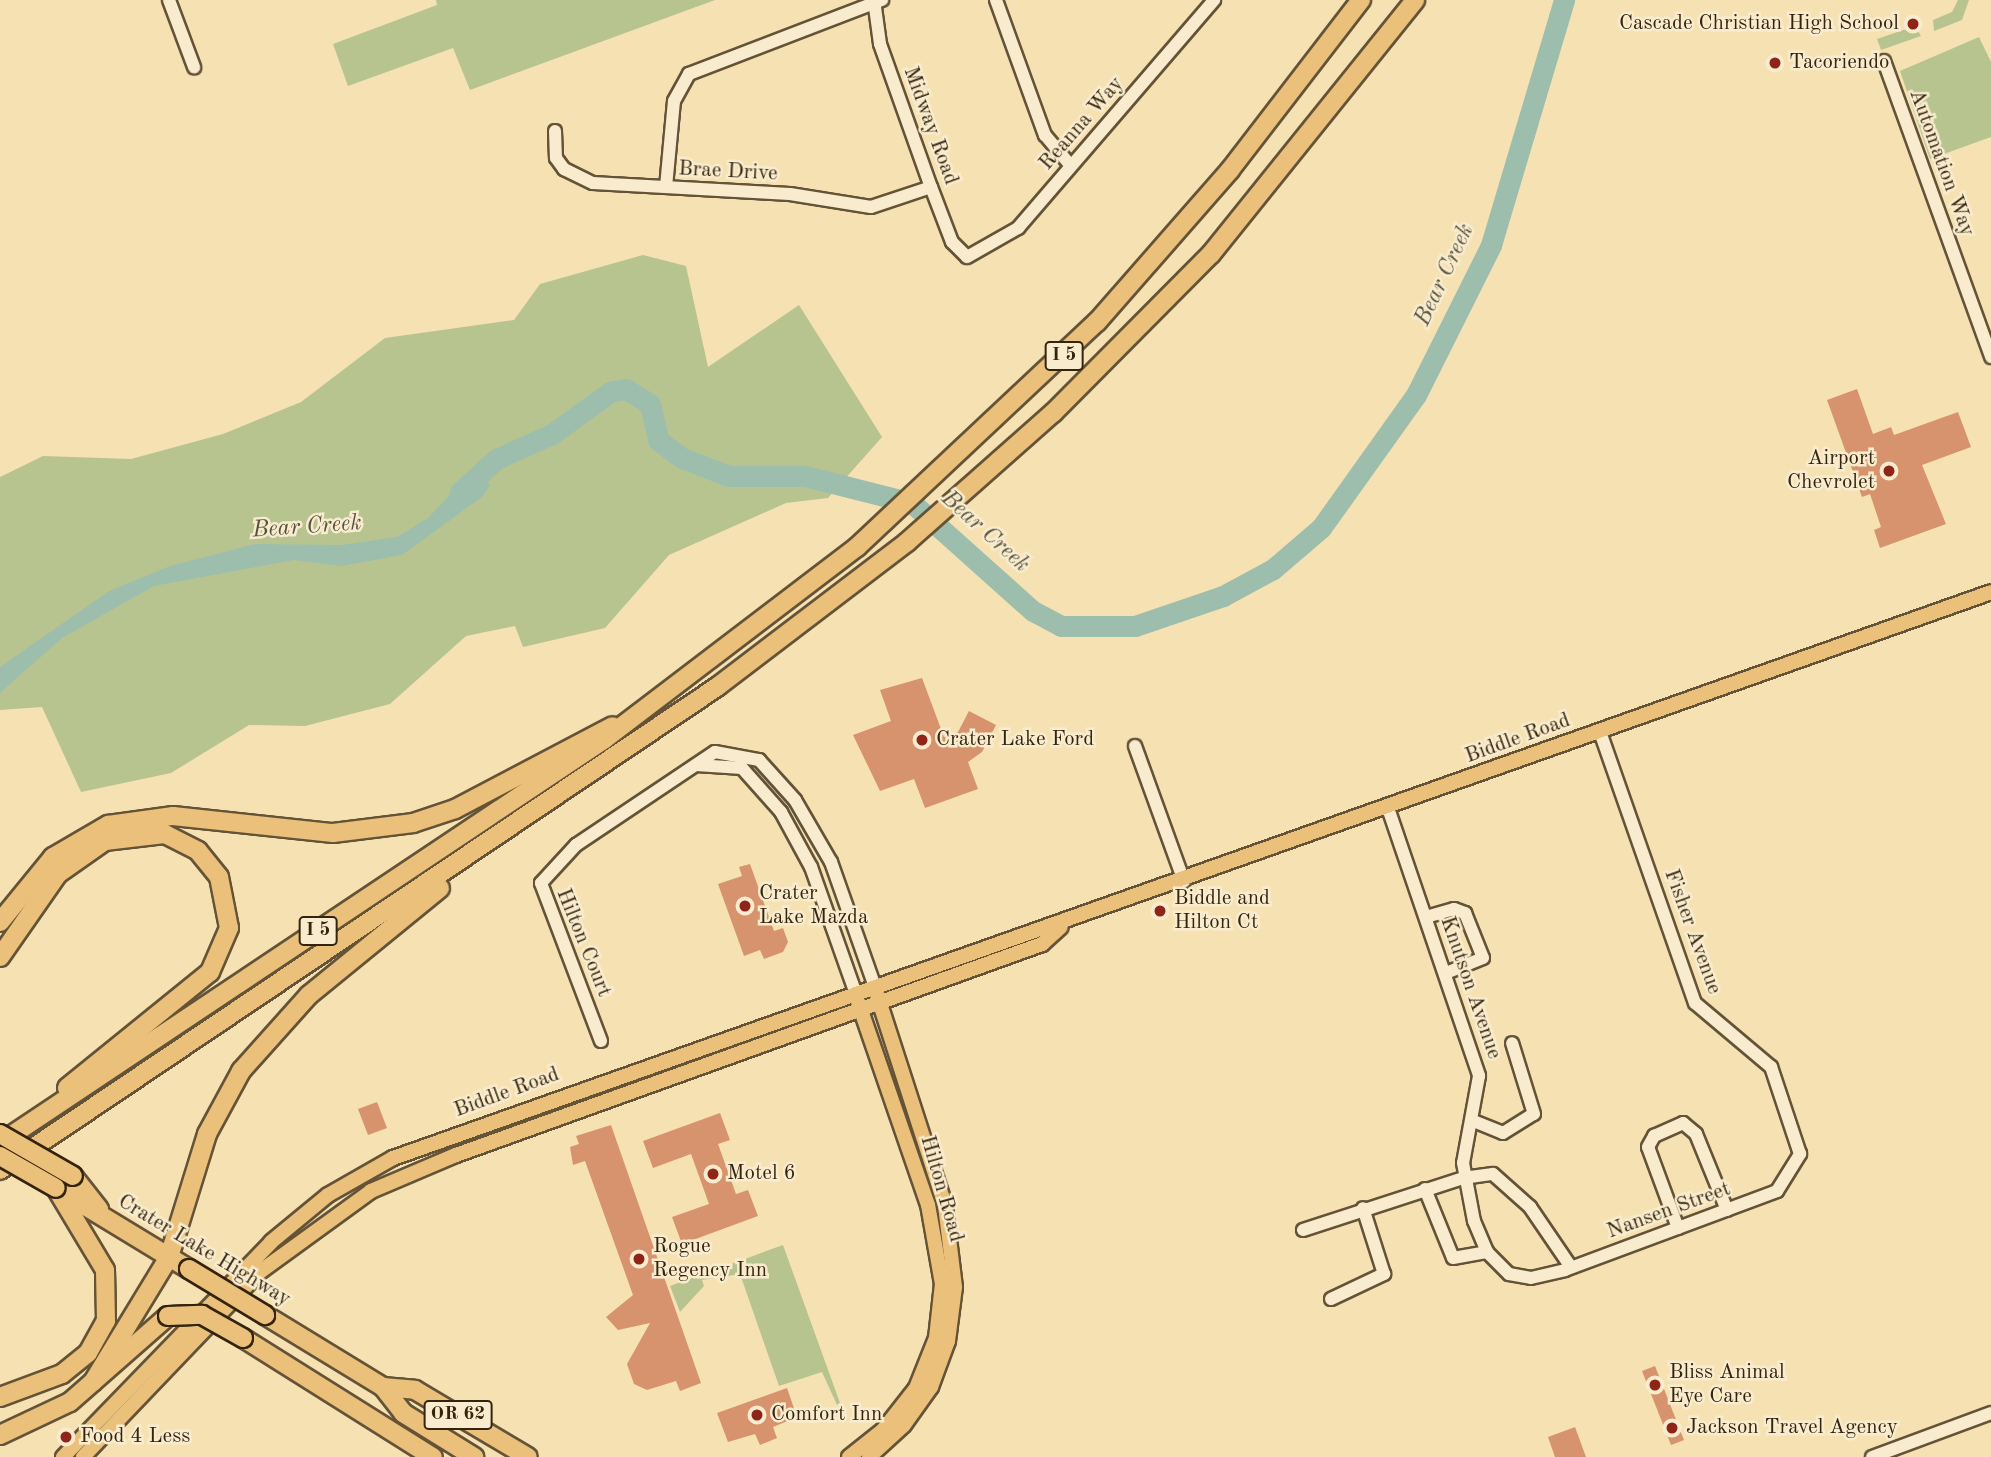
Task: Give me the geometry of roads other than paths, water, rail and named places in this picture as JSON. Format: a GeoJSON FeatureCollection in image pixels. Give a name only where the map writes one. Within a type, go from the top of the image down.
{"type":"FeatureCollection","features":[{"type":"Feature","properties":{"kind":"highway","name":"I 5"},"geometry":{"type":"LineString","coordinates":[[0,1143],[636,718],[856,547],[939,475],[1153,261],[1361,0]]}},
{"type":"Feature","properties":{"kind":"highway","name":"I 5"},"geometry":{"type":"LineString","coordinates":[[0,1170],[717,687],[879,565],[963,495],[1210,254],[1415,0]]}},
{"type":"Feature","properties":{"kind":"highway"},"geometry":{"type":"LineString","coordinates":[[0,922],[52,857],[108,825],[173,816],[333,833],[413,823],[636,718]]}},
{"type":"Feature","properties":{"kind":"highway"},"geometry":{"type":"LineString","coordinates":[[0,957],[58,874],[117,836],[147,832],[180,840],[213,867],[225,889],[229,928],[210,972],[36,1119]]}},
{"type":"Feature","properties":{"kind":"highway"},"geometry":{"type":"LineString","coordinates":[[93,1382],[169,1257],[207,1134],[241,1071],[284,1019],[443,886],[454,866]]}},
{"type":"Feature","properties":{"kind":"highway"},"geometry":{"type":"LineString","coordinates":[[0,1134],[73,1177],[108,1220]]}},
{"type":"Feature","properties":{"kind":"highway","name":"Crater Lake Highway"},"geometry":{"type":"LineString","coordinates":[[0,1156],[383,1387],[403,1413],[473,1457]]}},
{"type":"Feature","properties":{"kind":"highway"},"geometry":{"type":"LineString","coordinates":[[0,1397],[62,1374],[88,1353],[106,1321],[105,1270],[56,1188]]}},
{"type":"Feature","properties":{"kind":"highway"},"geometry":{"type":"LineString","coordinates":[[0,1435],[44,1418],[93,1382],[169,1316],[202,1315],[433,1457]]}},
{"type":"Feature","properties":{"kind":"highway","name":"Crater Lake Highway"},"geometry":{"type":"LineString","coordinates":[[383,1387],[415,1390],[528,1457]]}},
{"type":"Feature","properties":{"kind":"main road","name":"Biddle Road"},"geometry":{"type":"LineString","coordinates":[[63,1457],[271,1242],[349,1180],[428,1144],[1037,927],[1061,926],[1991,592]]}},
{"type":"Feature","properties":{"kind":"main road","name":"Biddle Road"},"geometry":{"type":"LineString","coordinates":[[83,1457],[261,1271],[371,1191],[1042,944],[1061,926]]}},
{"type":"Feature","properties":{"kind":"main road","name":"Hilton Road"},"geometry":{"type":"LineString","coordinates":[[869,1457],[904,1425],[931,1387],[948,1341],[955,1287],[942,1194],[874,984]]}},
{"type":"Feature","properties":{"kind":"main road","name":"Hilton Road"},"geometry":{"type":"LineString","coordinates":[[849,1457],[883,1430],[916,1388],[936,1338],[942,1284],[928,1205],[855,991]]}},
{"type":"Feature","properties":{"kind":"street"},"geometry":{"type":"LineString","coordinates":[[169,0],[194,67]]}},
{"type":"Feature","properties":{"kind":"street"},"geometry":{"type":"LineString","coordinates":[[996,0],[1045,135],[1072,166]]}},
{"type":"Feature","properties":{"kind":"street","name":"Reanna Way"},"geometry":{"type":"LineString","coordinates":[[967,257],[1010,236],[1214,0]]}},
{"type":"Feature","properties":{"kind":"street"},"geometry":{"type":"LineString","coordinates":[[666,187],[674,101],[689,74],[877,1]]}},
{"type":"Feature","properties":{"kind":"street","name":"Midway Road"},"geometry":{"type":"LineString","coordinates":[[877,1],[880,44],[953,242],[967,257]]}},
{"type":"Feature","properties":{"kind":"street","name":"Automation Way"},"geometry":{"type":"LineString","coordinates":[[1884,61],[1991,357]]}},
{"type":"Feature","properties":{"kind":"street","name":"Brae Drive"},"geometry":{"type":"LineString","coordinates":[[555,131],[556,158],[582,180],[790,194],[871,207],[931,187]]}},
{"type":"Feature","properties":{"kind":"street","name":"Fisher Avenue"},"geometry":{"type":"LineString","coordinates":[[1600,732],[1695,1003],[1771,1067],[1800,1154]]}},
{"type":"Feature","properties":{"kind":"street"},"geometry":{"type":"LineString","coordinates":[[1135,746],[1184,881]]}},
{"type":"Feature","properties":{"kind":"street","name":"Hilton Court"},"geometry":{"type":"LineString","coordinates":[[601,1041],[541,883],[576,845],[715,752],[744,753],[781,780],[828,855],[874,984]]}},
{"type":"Feature","properties":{"kind":"street"},"geometry":{"type":"LineString","coordinates":[[692,766],[716,762],[741,768],[781,812],[811,867],[855,991]]}},
{"type":"Feature","properties":{"kind":"street","name":"Knutson Avenue"},"geometry":{"type":"LineString","coordinates":[[1388,808],[1479,1076],[1476,1122],[1463,1178]]}},
{"type":"Feature","properties":{"kind":"street"},"geometry":{"type":"LineString","coordinates":[[1426,917],[1454,909],[1465,913],[1483,958],[1446,973]]}},
{"type":"Feature","properties":{"kind":"street"},"geometry":{"type":"LineString","coordinates":[[1476,1122],[1503,1133],[1534,1114],[1512,1043]]}},
{"type":"Feature","properties":{"kind":"street"},"geometry":{"type":"LineString","coordinates":[[1678,1228],[1648,1147],[1654,1136],[1678,1125],[1691,1125],[1727,1210]]}},
{"type":"Feature","properties":{"kind":"street","name":"Nansen Street"},"geometry":{"type":"LineString","coordinates":[[1487,1252],[1510,1274],[1531,1278],[1572,1267],[1777,1191],[1800,1154]]}},
{"type":"Feature","properties":{"kind":"street"},"geometry":{"type":"LineString","coordinates":[[1303,1230],[1425,1189],[1463,1178],[1493,1174],[1504,1181],[1548,1228],[1572,1267]]}},
{"type":"Feature","properties":{"kind":"street"},"geometry":{"type":"LineString","coordinates":[[1425,1189],[1448,1252],[1461,1260],[1487,1252],[1463,1178]]}},
{"type":"Feature","properties":{"kind":"street"},"geometry":{"type":"LineString","coordinates":[[1331,1299],[1384,1274],[1363,1208]]}},
{"type":"Feature","properties":{"kind":"street"},"geometry":{"type":"LineString","coordinates":[[1872,1457],[1991,1413]]}},
{"type":"Feature","properties":{"kind":"waterway","name":"Bear Creek"},"geometry":{"type":"LineString","coordinates":[[460,492],[496,459],[552,434],[610,392],[626,389],[650,404],[658,440],[682,458],[729,476],[805,476],[912,503],[1033,611],[1061,626],[1135,626],[1223,596],[1273,569],[1321,528],[1416,395],[1491,245],[1564,0]]}},
{"type":"Feature","properties":{"kind":"place","name":"Cascade Christian High School"},"geometry":{"type":"Point","coordinates":[1913,24]}},
{"type":"Feature","properties":{"kind":"place","name":"Tacoriendo"},"geometry":{"type":"Point","coordinates":[1775,63]}},
{"type":"Feature","properties":{"kind":"place","name":"Airport Chevrolet"},"geometry":{"type":"Point","coordinates":[1889,471]}},
{"type":"Feature","properties":{"kind":"place","name":"Crater Lake Ford"},"geometry":{"type":"Point","coordinates":[922,740]}},
{"type":"Feature","properties":{"kind":"place","name":"Crater Lake Mazda"},"geometry":{"type":"Point","coordinates":[745,906]}},
{"type":"Feature","properties":{"kind":"place","name":"Biddle and Hilton Ct"},"geometry":{"type":"Point","coordinates":[1160,911]}},
{"type":"Feature","properties":{"kind":"place","name":"Motel 6"},"geometry":{"type":"Point","coordinates":[713,1174]}},
{"type":"Feature","properties":{"kind":"place","name":"Rogue Regency Inn"},"geometry":{"type":"Point","coordinates":[639,1259]}},
{"type":"Feature","properties":{"kind":"place","name":"Bliss Animal Eye Care"},"geometry":{"type":"Point","coordinates":[1655,1385]}},
{"type":"Feature","properties":{"kind":"place","name":"Comfort Inn"},"geometry":{"type":"Point","coordinates":[757,1415]}},
{"type":"Feature","properties":{"kind":"place","name":"Jackson Travel Agency"},"geometry":{"type":"Point","coordinates":[1672,1428]}},
{"type":"Feature","properties":{"kind":"place","name":"Food 4 Less"},"geometry":{"type":"Point","coordinates":[66,1437]}}]}
